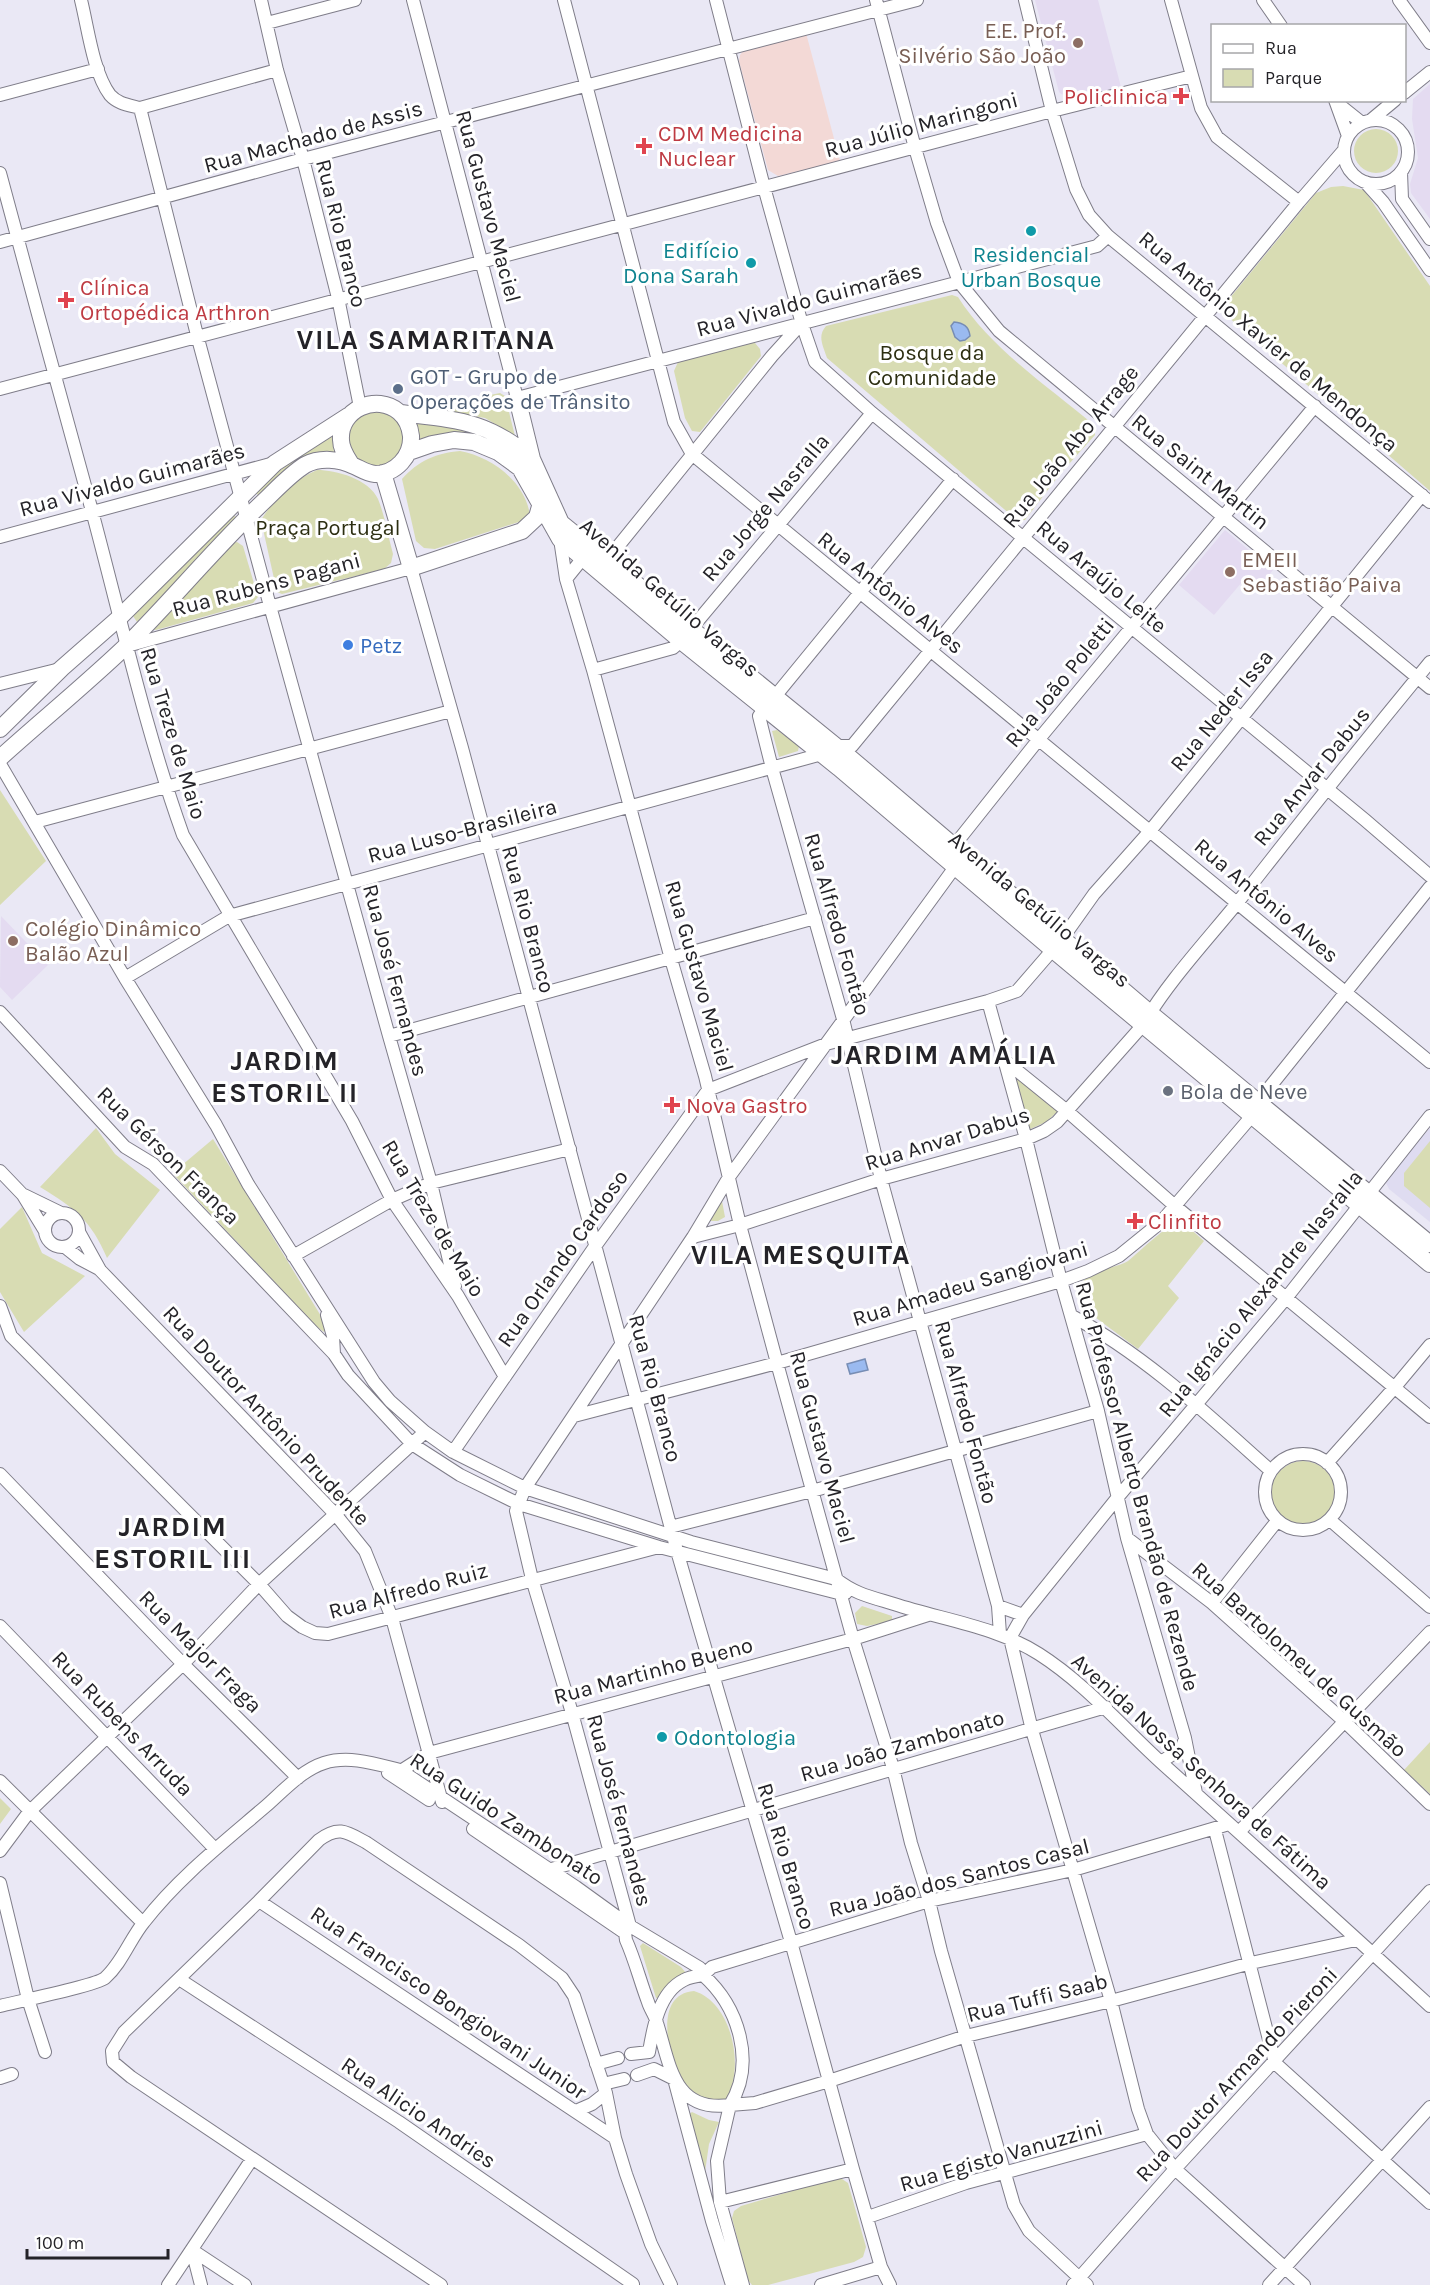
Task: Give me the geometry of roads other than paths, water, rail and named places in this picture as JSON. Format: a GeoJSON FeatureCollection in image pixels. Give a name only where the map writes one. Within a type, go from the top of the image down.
{"type":"FeatureCollection","features":[{"type":"Feature","properties":{"kind":"main road","name":"Rua Gustavo Maciel"},"geometry":{"type":"LineString","coordinates":[[517,398],[532,459],[561,531]]}},
{"type":"Feature","properties":{"kind":"main road"},"geometry":{"type":"LineString","coordinates":[[0,732],[275,463],[370,404],[381,403],[400,413],[411,431],[409,452],[403,462],[382,473],[365,472],[351,464],[320,460],[306,465],[247,518],[126,646],[3,760]]}},
{"type":"Feature","properties":{"kind":"main road"},"geometry":{"type":"LineString","coordinates":[[351,464],[342,450],[340,438],[342,427],[354,412]]}},
{"type":"Feature","properties":{"kind":"main road"},"geometry":{"type":"LineString","coordinates":[[400,413],[474,424],[515,444],[532,459]]}},
{"type":"Feature","properties":{"kind":"main road"},"geometry":{"type":"LineString","coordinates":[[409,452],[432,444],[454,440],[474,442],[498,452],[520,468],[561,531]]}},
{"type":"Feature","properties":{"kind":"main road"},"geometry":{"type":"LineString","coordinates":[[382,473],[411,568]]}},
{"type":"Feature","properties":{"kind":"main road","name":"Rua Rubens Pagani"},"geometry":{"type":"LineString","coordinates":[[411,568],[522,531],[537,517],[541,503]]}},
{"type":"Feature","properties":{"kind":"main road","name":"Avenida Getúlio Vargas"},"geometry":{"type":"LineString","coordinates":[[561,531],[607,560],[686,635]]}},
{"type":"Feature","properties":{"kind":"main road","name":"Avenida Getúlio Vargas"},"geometry":{"type":"LineString","coordinates":[[561,531],[583,558],[839,754],[953,847],[1057,944],[1364,1201],[1430,1264]]}},
{"type":"Feature","properties":{"kind":"main road"},"geometry":{"type":"LineString","coordinates":[[0,732],[9,734],[3,760]]}},
{"type":"Feature","properties":{"kind":"main road","name":"Avenida Getúlio Vargas"},"geometry":{"type":"LineString","coordinates":[[839,754],[955,867],[1057,944]]}},
{"type":"Feature","properties":{"kind":"main road","name":"Avenida Getúlio Vargas"},"geometry":{"type":"LineString","coordinates":[[1364,1201],[1430,1244]]}},
{"type":"Feature","properties":{"kind":"street"},"geometry":{"type":"LineString","coordinates":[[81,0],[98,69],[111,95],[121,103],[140,108],[277,70]]}},
{"type":"Feature","properties":{"kind":"street","name":"Rua Rio Branco"},"geometry":{"type":"LineString","coordinates":[[261,0],[277,70],[303,159],[338,298],[354,412]]}},
{"type":"Feature","properties":{"kind":"street"},"geometry":{"type":"LineString","coordinates":[[267,22],[355,0]]}},
{"type":"Feature","properties":{"kind":"street","name":"Rua Gustavo Maciel"},"geometry":{"type":"LineString","coordinates":[[413,0],[517,398]]}},
{"type":"Feature","properties":{"kind":"street","name":"Rua Antônio Alves"},"geometry":{"type":"LineString","coordinates":[[564,0],[674,422],[692,454],[1430,1062]]}},
{"type":"Feature","properties":{"kind":"street","name":"Rua Araújo Leite"},"geometry":{"type":"LineString","coordinates":[[716,0],[764,187],[802,324],[815,362],[872,413],[1430,876]]}},
{"type":"Feature","properties":{"kind":"street","name":"Rua Machado de Assis"},"geometry":{"type":"LineString","coordinates":[[0,242],[303,159],[729,49],[877,5],[917,0]]}},
{"type":"Feature","properties":{"kind":"street","name":"Rua Antônio Xavier de Mendonça"},"geometry":{"type":"LineString","coordinates":[[1025,0],[1052,111],[1076,189],[1089,215],[1108,236],[1426,498]]}},
{"type":"Feature","properties":{"kind":"street"},"geometry":{"type":"LineString","coordinates":[[1171,0],[1201,108],[1217,137],[1299,201]]}},
{"type":"Feature","properties":{"kind":"street"},"geometry":{"type":"LineString","coordinates":[[1263,0],[1280,24]]}},
{"type":"Feature","properties":{"kind":"street"},"geometry":{"type":"LineString","coordinates":[[1399,0],[1430,43]]}},
{"type":"Feature","properties":{"kind":"street","name":"Rua Saint Martin"},"geometry":{"type":"LineString","coordinates":[[877,5],[937,223],[959,282],[999,331],[1430,688]]}},
{"type":"Feature","properties":{"kind":"street"},"geometry":{"type":"LineString","coordinates":[[0,94],[98,69]]}},
{"type":"Feature","properties":{"kind":"street"},"geometry":{"type":"LineString","coordinates":[[1406,91],[1430,72]]}},
{"type":"Feature","properties":{"kind":"street","name":"Rua Júlio Maringoni"},"geometry":{"type":"LineString","coordinates":[[0,389],[197,335],[1192,76]]}},
{"type":"Feature","properties":{"kind":"street"},"geometry":{"type":"LineString","coordinates":[[1335,102],[1366,122],[1382,120],[1392,124],[1400,131],[1406,140],[1408,151],[1401,172],[1402,199],[1430,239]]}},
{"type":"Feature","properties":{"kind":"street"},"geometry":{"type":"LineString","coordinates":[[1335,102],[1348,136]]}},
{"type":"Feature","properties":{"kind":"street"},"geometry":{"type":"LineString","coordinates":[[1392,102],[1354,128],[1348,136],[1344,150],[1345,160],[1349,170],[1365,182],[1383,202],[1430,270]]}},
{"type":"Feature","properties":{"kind":"street"},"geometry":{"type":"LineString","coordinates":[[140,108],[197,335],[270,606]]}},
{"type":"Feature","properties":{"kind":"street","name":"Rua João Abo Arrage"},"geometry":{"type":"LineString","coordinates":[[839,754],[930,651],[1299,201],[1344,150]]}},
{"type":"Feature","properties":{"kind":"street"},"geometry":{"type":"LineString","coordinates":[[1365,182],[1384,182],[1401,172]]}},
{"type":"Feature","properties":{"kind":"street","name":"Rua Treze de Maio"},"geometry":{"type":"LineString","coordinates":[[0,173],[126,646],[165,786],[183,835],[352,1121],[392,1200],[458,1296],[505,1377]]}},
{"type":"Feature","properties":{"kind":"street","name":"Rua Vivaldo Guimarães"},"geometry":{"type":"LineString","coordinates":[[517,398],[1097,246],[1108,236]]}},
{"type":"Feature","properties":{"kind":"street"},"geometry":{"type":"LineString","coordinates":[[607,560],[772,356],[802,324]]}},
{"type":"Feature","properties":{"kind":"street","name":"Rua João Poletti"},"geometry":{"type":"LineString","coordinates":[[953,847],[1039,739],[1315,406]]}},
{"type":"Feature","properties":{"kind":"street","name":"Rua Jorge Nasralla"},"geometry":{"type":"LineString","coordinates":[[686,635],[872,413]]}},
{"type":"Feature","properties":{"kind":"street","name":"Rua Vivaldo Guimarães"},"geometry":{"type":"LineString","coordinates":[[0,537],[275,463]]}},
{"type":"Feature","properties":{"kind":"street"},"geometry":{"type":"LineString","coordinates":[[770,703],[953,479]]}},
{"type":"Feature","properties":{"kind":"street","name":"Rua Neder Issa"},"geometry":{"type":"LineString","coordinates":[[708,1090],[826,1044],[988,1001],[1017,991],[1057,944],[1094,894],[1150,831],[1330,607],[1426,498]]}},
{"type":"Feature","properties":{"kind":"street","name":"Rua Gustavo Maciel"},"geometry":{"type":"LineString","coordinates":[[561,531],[566,579],[708,1090],[740,1225],[777,1363],[836,1579],[846,1593],[853,1639],[893,1768],[911,1843],[1014,2205],[1029,2231],[1080,2283]]}},
{"type":"Feature","properties":{"kind":"street"},"geometry":{"type":"LineString","coordinates":[[566,579],[583,558]]}},
{"type":"Feature","properties":{"kind":"street","name":"Rua Rio Branco"},"geometry":{"type":"LineString","coordinates":[[411,568],[677,1551],[791,1942],[881,2266],[890,2285]]}},
{"type":"Feature","properties":{"kind":"street","name":"Rua Rubens Pagani"},"geometry":{"type":"LineString","coordinates":[[126,646],[411,568]]}},
{"type":"Feature","properties":{"kind":"street","name":"Rua José Fernandes"},"geometry":{"type":"LineString","coordinates":[[270,606],[431,1183],[458,1296]]}},
{"type":"Feature","properties":{"kind":"street"},"geometry":{"type":"LineString","coordinates":[[593,670],[672,648],[686,635]]}},
{"type":"Feature","properties":{"kind":"street","name":"Rua Anvar Dabus"},"geometry":{"type":"LineString","coordinates":[[693,1237],[740,1225],[881,1179],[1026,1139],[1044,1131],[1067,1111],[1146,1019],[1326,788],[1430,662]]}},
{"type":"Feature","properties":{"kind":"street"},"geometry":{"type":"LineString","coordinates":[[0,684],[62,669]]}},
{"type":"Feature","properties":{"kind":"street","name":"Rua Alfredo Fontão"},"geometry":{"type":"LineString","coordinates":[[770,703],[759,716],[772,768],[843,1019],[881,1179],[921,1321],[954,1451],[1111,2001],[1138,2109],[1147,2134],[1175,2169],[1304,2285]]}},
{"type":"Feature","properties":{"kind":"street"},"geometry":{"type":"LineString","coordinates":[[35,822],[451,711]]}},
{"type":"Feature","properties":{"kind":"street","name":"Rua Luso-Brasileira"},"geometry":{"type":"LineString","coordinates":[[125,978],[229,916],[772,768],[839,754]]}},
{"type":"Feature","properties":{"kind":"street","name":"Avenida Nossa Senhora de Fátima"},"geometry":{"type":"LineString","coordinates":[[3,760],[35,822],[125,978],[293,1256],[374,1382],[390,1401],[425,1432],[453,1452],[525,1488],[672,1531],[691,1542],[836,1579]]}},
{"type":"Feature","properties":{"kind":"street"},"geometry":{"type":"LineString","coordinates":[[519,1504],[525,1488],[693,1237],[729,1177],[955,867]]}},
{"type":"Feature","properties":{"kind":"street","name":"Rua Amadeu Sangiovani"},"geometry":{"type":"LineString","coordinates":[[574,1416],[777,1363],[1061,1281],[1119,1256],[1161,1222],[1175,1206],[1430,887]]}},
{"type":"Feature","properties":{"kind":"street"},"geometry":{"type":"LineString","coordinates":[[389,1036],[815,918]]}},
{"type":"Feature","properties":{"kind":"street","name":"Rua Professor Alberto Brandão de Rezende"},"geometry":{"type":"LineString","coordinates":[[988,1001],[1026,1139],[1061,1281],[1098,1411],[1127,1538],[1185,1738],[1196,1793]]}},
{"type":"Feature","properties":{"kind":"street","name":"Rua Gérson França"},"geometry":{"type":"LineString","coordinates":[[0,1012],[126,1147],[153,1164],[334,1351]]}},
{"type":"Feature","properties":{"kind":"street"},"geometry":{"type":"LineString","coordinates":[[1004,1060],[1067,1111],[1175,1206],[1430,1417]]}},
{"type":"Feature","properties":{"kind":"street","name":"Rua Orlando Cardoso"},"geometry":{"type":"LineString","coordinates":[[453,1452],[596,1245],[708,1090]]}},
{"type":"Feature","properties":{"kind":"street","name":"Rua Ignácio Alexandre Nasralla"},"geometry":{"type":"LineString","coordinates":[[1005,1636],[1118,1497],[1287,1297],[1430,1116]]}},
{"type":"Feature","properties":{"kind":"street"},"geometry":{"type":"LineString","coordinates":[[293,1256],[392,1200],[431,1183],[570,1149]]}},
{"type":"Feature","properties":{"kind":"street","name":"Rua Doutor Antônio Prudente"},"geometry":{"type":"LineString","coordinates":[[0,1171],[22,1195],[53,1245],[65,1246],[80,1259],[100,1270]]}},
{"type":"Feature","properties":{"kind":"street","name":"Rua Doutor Antônio Prudente"},"geometry":{"type":"LineString","coordinates":[[22,1195],[72,1216],[100,1270],[336,1515],[365,1551],[392,1618],[442,1804]]}},
{"type":"Feature","properties":{"kind":"street"},"geometry":{"type":"LineString","coordinates":[[45,1231],[47,1221],[61,1213]]}},
{"type":"Feature","properties":{"kind":"street"},"geometry":{"type":"LineString","coordinates":[[65,1246],[74,1242],[79,1232]]}},
{"type":"Feature","properties":{"kind":"street"},"geometry":{"type":"LineString","coordinates":[[432,1258],[447,1254]]}},
{"type":"Feature","properties":{"kind":"street","name":"Avenida Nossa Senhora de Fátima"},"geometry":{"type":"LineString","coordinates":[[322,1300],[331,1328],[334,1351],[348,1375],[412,1444],[460,1474],[519,1504],[660,1547],[846,1593],[1005,1636],[1040,1655],[1106,1707],[1161,1762],[1430,2006]]}},
{"type":"Feature","properties":{"kind":"street","name":"Rua Alfredo Ruiz"},"geometry":{"type":"LineString","coordinates":[[0,1306],[5,1334],[259,1584],[287,1616],[315,1633],[328,1634],[660,1547]]}},
{"type":"Feature","properties":{"kind":"street"},"geometry":{"type":"LineString","coordinates":[[1072,1316],[1105,1334],[1197,1405],[1271,1471]]}},
{"type":"Feature","properties":{"kind":"street"},"geometry":{"type":"LineString","coordinates":[[334,1351],[350,1344]]}},
{"type":"Feature","properties":{"kind":"street"},"geometry":{"type":"LineString","coordinates":[[1327,1463],[1395,1388],[1430,1345]]}},
{"type":"Feature","properties":{"kind":"street"},"geometry":{"type":"LineString","coordinates":[[672,1531],[705,1519],[1098,1411]]}},
{"type":"Feature","properties":{"kind":"street"},"geometry":{"type":"LineString","coordinates":[[0,1851],[29,1812],[183,1664],[259,1584],[425,1432]]}},
{"type":"Feature","properties":{"kind":"street"},"geometry":{"type":"LineString","coordinates":[[1297,1455],[1313,1456],[1327,1463],[1337,1476],[1341,1491],[1338,1506],[1329,1520],[1323,1525],[1308,1530],[1291,1529],[1277,1521],[1265,1501],[1265,1486],[1271,1471],[1282,1460],[1297,1455]]}},
{"type":"Feature","properties":{"kind":"street","name":"Rua Major Fraga"},"geometry":{"type":"LineString","coordinates":[[0,1474],[183,1664],[298,1778]]}},
{"type":"Feature","properties":{"kind":"street","name":"Rua José Fernandes"},"geometry":{"type":"LineString","coordinates":[[519,1504],[516,1510],[532,1579],[611,1851],[628,1929],[648,2003],[656,2020],[674,2079],[712,2221],[732,2285]]}},
{"type":"Feature","properties":{"kind":"street"},"geometry":{"type":"LineString","coordinates":[[691,1542],[705,1519]]}},
{"type":"Feature","properties":{"kind":"street"},"geometry":{"type":"LineString","coordinates":[[1329,1520],[1430,1607]]}},
{"type":"Feature","properties":{"kind":"street"},"geometry":{"type":"LineString","coordinates":[[1212,1603],[1277,1521]]}},
{"type":"Feature","properties":{"kind":"street"},"geometry":{"type":"LineString","coordinates":[[612,1560],[629,1538]]}},
{"type":"Feature","properties":{"kind":"street","name":"Rua Bartolomeu de Gusmão"},"geometry":{"type":"LineString","coordinates":[[1127,1538],[1212,1603],[1344,1721],[1430,1804]]}},
{"type":"Feature","properties":{"kind":"street","name":"Rua Bartolomeu de Gusmão"},"geometry":{"type":"LineString","coordinates":[[1135,1564],[1148,1562],[1169,1570]]}},
{"type":"Feature","properties":{"kind":"street"},"geometry":{"type":"LineString","coordinates":[[998,1606],[1023,1615]]}},
{"type":"Feature","properties":{"kind":"street","name":"Rua Martinho Bueno"},"geometry":{"type":"LineString","coordinates":[[397,1774],[429,1753],[853,1639],[928,1616]]}},
{"type":"Feature","properties":{"kind":"street","name":"Rua Rubens Arruda"},"geometry":{"type":"LineString","coordinates":[[0,1626],[215,1849]]}},
{"type":"Feature","properties":{"kind":"street"},"geometry":{"type":"LineString","coordinates":[[1239,1832],[1430,1632]]}},
{"type":"Feature","properties":{"kind":"street","name":"Rua João Zambonato"},"geometry":{"type":"LineString","coordinates":[[544,1871],[1106,1707]]}},
{"type":"Feature","properties":{"kind":"street"},"geometry":{"type":"LineString","coordinates":[[1161,1762],[1182,1748],[1185,1738]]}},
{"type":"Feature","properties":{"kind":"street","name":"Rua Guido Zambonato"},"geometry":{"type":"LineString","coordinates":[[0,2006],[103,1980],[119,1961],[143,1923],[215,1849],[298,1778],[323,1763],[346,1760],[372,1762],[397,1774],[628,1929],[700,1968],[703,1975]]}},
{"type":"Feature","properties":{"kind":"street"},"geometry":{"type":"LineString","coordinates":[[0,1781],[143,1923]]}},
{"type":"Feature","properties":{"kind":"street","name":"Rua João dos Santos Casal"},"geometry":{"type":"LineString","coordinates":[[703,1975],[712,1967],[929,1901],[1073,1870],[1229,1824]]}},
{"type":"Feature","properties":{"kind":"street"},"geometry":{"type":"LineString","coordinates":[[441,2285],[130,2077],[113,2062],[112,2051],[124,2032],[319,1840],[330,1832],[340,1830],[349,1832],[519,1945],[562,1977],[574,1996],[604,2089],[615,2138],[651,2244],[671,2285]]}},
{"type":"Feature","properties":{"kind":"street"},"geometry":{"type":"LineString","coordinates":[[1215,1830],[1275,2063],[1430,2203]]}},
{"type":"Feature","properties":{"kind":"street"},"geometry":{"type":"LineString","coordinates":[[0,1883],[28,1999],[45,2052]]}},
{"type":"Feature","properties":{"kind":"street","name":"Rua Doutor Armando Pieroni"},"geometry":{"type":"LineString","coordinates":[[1080,2283],[1175,2169],[1430,1892]]}},
{"type":"Feature","properties":{"kind":"street","name":"Rua Francisco Bongiovani Junior"},"geometry":{"type":"LineString","coordinates":[[259,1901],[615,2138]]}},
{"type":"Feature","properties":{"kind":"street","name":"Rua Tuffi Saab"},"geometry":{"type":"LineString","coordinates":[[730,2105],[755,2103],[966,2036],[1111,2001],[1251,1963],[1356,1940]]}},
{"type":"Feature","properties":{"kind":"street"},"geometry":{"type":"LineString","coordinates":[[654,2069],[649,2052],[656,2020],[673,1987],[685,1979],[703,1975],[720,1995],[736,2024],[741,2042],[743,2070],[738,2091],[730,2105],[717,2161],[720,2202],[743,2285]]}},
{"type":"Feature","properties":{"kind":"street","name":"Rua Alicio Andries"},"geometry":{"type":"LineString","coordinates":[[178,1979],[399,2122],[633,2284]]}},
{"type":"Feature","properties":{"kind":"street"},"geometry":{"type":"LineString","coordinates":[[631,2054],[649,2052]]}},
{"type":"Feature","properties":{"kind":"street"},"geometry":{"type":"LineString","coordinates":[[596,2064],[618,2058]]}},
{"type":"Feature","properties":{"kind":"street"},"geometry":{"type":"LineString","coordinates":[[637,2075],[654,2069],[674,2079]]}},
{"type":"Feature","properties":{"kind":"street"},"geometry":{"type":"LineString","coordinates":[[576,2111],[592,2104],[604,2089],[624,2079]]}},
{"type":"Feature","properties":{"kind":"street","name":"Rua José Fernandes"},"geometry":{"type":"LineString","coordinates":[[674,2079],[691,2099],[702,2105],[714,2108],[730,2105]]}},
{"type":"Feature","properties":{"kind":"street"},"geometry":{"type":"LineString","coordinates":[[1269,2285],[1430,2107]]}},
{"type":"Feature","properties":{"kind":"street","name":"Rua Egisto Vanuzzini"},"geometry":{"type":"LineString","coordinates":[[868,2217],[966,2183],[1147,2134]]}},
{"type":"Feature","properties":{"kind":"street"},"geometry":{"type":"LineString","coordinates":[[168,2285],[252,2159]]}},
{"type":"Feature","properties":{"kind":"street"},"geometry":{"type":"LineString","coordinates":[[720,2202],[853,2169]]}},
{"type":"Feature","properties":{"kind":"street"},"geometry":{"type":"LineString","coordinates":[[192,2250],[201,2285]]}},
{"type":"Feature","properties":{"kind":"street"},"geometry":{"type":"LineString","coordinates":[[192,2250],[245,2285]]}},
{"type":"Feature","properties":{"kind":"street"},"geometry":{"type":"LineString","coordinates":[[821,2285],[881,2266]]}},
{"type":"Feature","properties":{"kind":"water"},"geometry":{"type":"Polygon","coordinates":[[[954,322],[965,326],[970,336],[960,341],[955,337],[951,326],[954,322]]]}},
{"type":"Feature","properties":{"kind":"water"},"geometry":{"type":"Polygon","coordinates":[[[865,1359],[868,1370],[850,1374],[847,1364],[865,1359]]]}},
{"type":"Feature","properties":{"kind":"place","name":"E.E. Prof. Silvério São João"},"geometry":{"type":"Point","coordinates":[1078,43]}},
{"type":"Feature","properties":{"kind":"place","name":"Policlinica"},"geometry":{"type":"Point","coordinates":[1181,96]}},
{"type":"Feature","properties":{"kind":"place","name":"CDM Medicina Nuclear"},"geometry":{"type":"Point","coordinates":[644,146]}},
{"type":"Feature","properties":{"kind":"place","name":"Residencial Urban Bosque"},"geometry":{"type":"Point","coordinates":[1031,231]}},
{"type":"Feature","properties":{"kind":"place","name":"Edifício Dona Sarah"},"geometry":{"type":"Point","coordinates":[751,263]}},
{"type":"Feature","properties":{"kind":"place","name":"Clínica Ortopédica Arthron"},"geometry":{"type":"Point","coordinates":[66,300]}},
{"type":"Feature","properties":{"kind":"place","name":"GOT - Grupo de Operações de Trânsito"},"geometry":{"type":"Point","coordinates":[398,389]}},
{"type":"Feature","properties":{"kind":"place","name":"EMEII Sebastião Paiva"},"geometry":{"type":"Point","coordinates":[1230,572]}},
{"type":"Feature","properties":{"kind":"place","name":"Petz"},"geometry":{"type":"Point","coordinates":[348,645]}},
{"type":"Feature","properties":{"kind":"place","name":"Colégio Dinâmico Balão Azul"},"geometry":{"type":"Point","coordinates":[13,941]}},
{"type":"Feature","properties":{"kind":"place","name":"Bola de Neve"},"geometry":{"type":"Point","coordinates":[1168,1091]}},
{"type":"Feature","properties":{"kind":"place","name":"Nova Gastro"},"geometry":{"type":"Point","coordinates":[672,1105]}},
{"type":"Feature","properties":{"kind":"place","name":"Clinfito"},"geometry":{"type":"Point","coordinates":[1135,1221]}},
{"type":"Feature","properties":{"kind":"place","name":"Odontologia"},"geometry":{"type":"Point","coordinates":[662,1737]}},
{"type":"Feature","properties":{"kind":"district","name":"VILA SAMARITANA"},"geometry":{"type":"Point","coordinates":[426,339]}},
{"type":"Feature","properties":{"kind":"district","name":"JARDIM AMÁLIA"},"geometry":{"type":"Point","coordinates":[944,1054]}},
{"type":"Feature","properties":{"kind":"district","name":"JARDIM ESTORIL II"},"geometry":{"type":"Point","coordinates":[285,1076]}},
{"type":"Feature","properties":{"kind":"district","name":"VILA MESQUITA"},"geometry":{"type":"Point","coordinates":[801,1254]}},
{"type":"Feature","properties":{"kind":"district","name":"JARDIM ESTORIL III"},"geometry":{"type":"Point","coordinates":[173,1542]}},
{"type":"Feature","properties":{"kind":"park label","name":"Bosque da Comunidade"},"geometry":{"type":"Point","coordinates":[932,364]}},
{"type":"Feature","properties":{"kind":"park label","name":"Praça Portugal"},"geometry":{"type":"Point","coordinates":[328,527]}}]}
